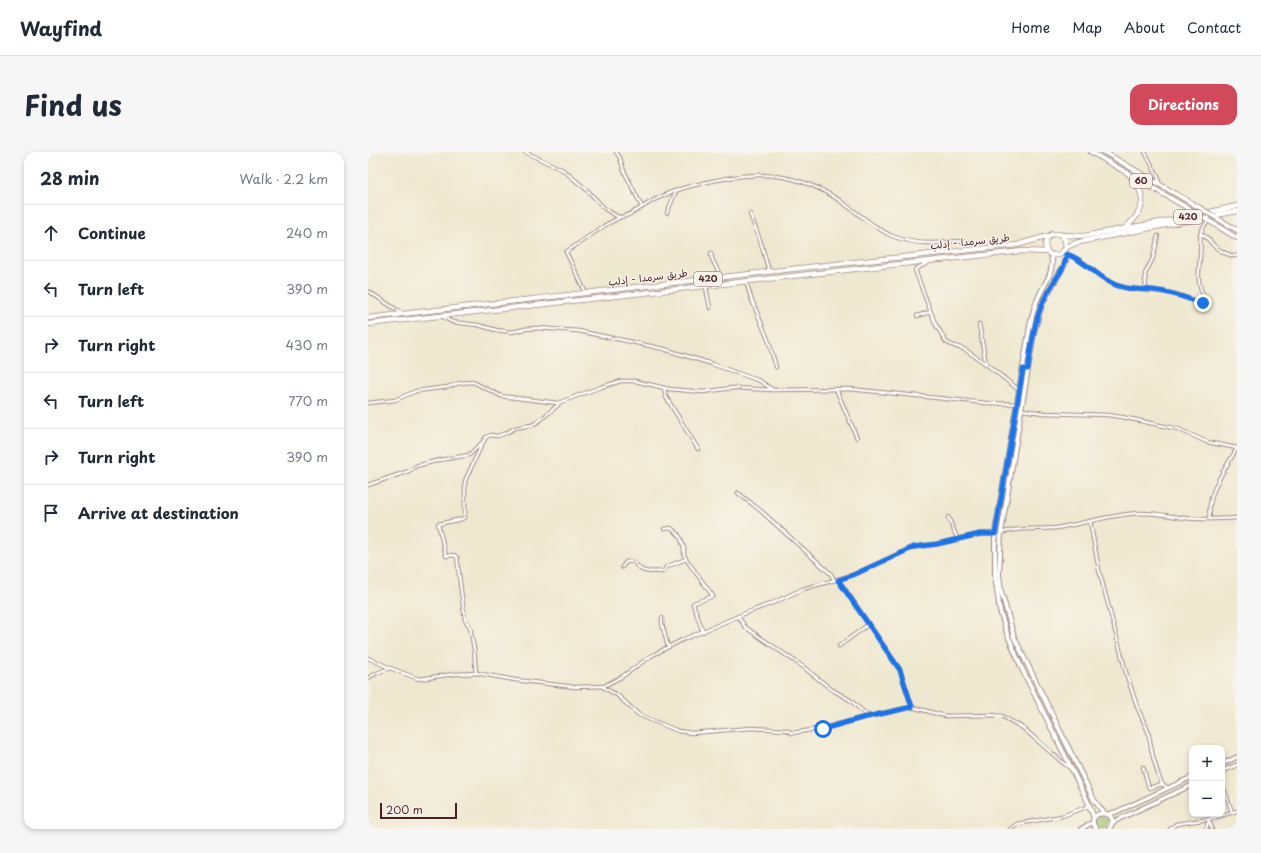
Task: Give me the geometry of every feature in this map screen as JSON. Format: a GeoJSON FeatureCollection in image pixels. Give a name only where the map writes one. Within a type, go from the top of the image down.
{"type":"FeatureCollection","features":[{"type":"Feature","properties":{"kind":"highway"},"geometry":{"type":"LineString","coordinates":[[1124,230],[1139,214],[1143,203],[1143,197],[1140,189],[1129,174]]}},
{"type":"Feature","properties":{"kind":"highway","name":"420"},"geometry":{"type":"LineString","coordinates":[[1060,234],[1081,237],[1124,230],[1237,206]]}},
{"type":"Feature","properties":{"kind":"highway","name":"420"},"geometry":{"type":"LineString","coordinates":[[1066,250],[1084,241],[1237,211]]}},
{"type":"Feature","properties":{"kind":"highway"},"geometry":{"type":"LineString","coordinates":[[1060,234],[1065,240],[1066,250],[1059,255],[1049,253],[1044,244],[1048,236],[1060,234]]}},
{"type":"Feature","properties":{"kind":"highway","name":"طريق سرمدا - إدلب"},"geometry":{"type":"LineString","coordinates":[[368,318],[1025,243],[1048,236]]}},
{"type":"Feature","properties":{"kind":"highway","name":"طريق سرمدا - إدلب"},"geometry":{"type":"LineString","coordinates":[[368,324],[931,260],[1023,251],[1049,253]]}},
{"type":"Feature","properties":{"kind":"highway"},"geometry":{"type":"LineString","coordinates":[[517,301],[518,308]]}},
{"type":"Feature","properties":{"kind":"main road","name":"60"},"geometry":{"type":"LineString","coordinates":[[1091,152],[1207,220]]}},
{"type":"Feature","properties":{"kind":"main road","name":"60"},"geometry":{"type":"LineString","coordinates":[[1104,152],[1237,230]]}},
{"type":"Feature","properties":{"kind":"main road"},"geometry":{"type":"LineString","coordinates":[[1129,174],[1132,168]]}},
{"type":"Feature","properties":{"kind":"main road"},"geometry":{"type":"LineString","coordinates":[[1207,220],[1237,238]]}},
{"type":"Feature","properties":{"kind":"main road"},"geometry":{"type":"LineString","coordinates":[[1066,250],[1065,264],[1048,291],[1041,307],[1019,390],[995,534],[995,576],[1000,611],[1007,634],[1022,669],[1073,769],[1090,806],[1096,829]]}},
{"type":"Feature","properties":{"kind":"main road"},"geometry":{"type":"LineString","coordinates":[[1049,253],[1052,264],[1051,273],[1039,296],[1033,314],[1021,410],[1001,533],[999,575],[1001,591],[1014,637],[1094,800],[1111,818],[1111,827]]}},
{"type":"Feature","properties":{"kind":"main road"},"geometry":{"type":"LineString","coordinates":[[1225,763],[1237,757]]}},
{"type":"Feature","properties":{"kind":"main road"},"geometry":{"type":"LineString","coordinates":[[1225,770],[1237,764]]}},
{"type":"Feature","properties":{"kind":"main road"},"geometry":{"type":"LineString","coordinates":[[1081,829],[1094,820],[1098,814],[1116,812],[1189,778]]}},
{"type":"Feature","properties":{"kind":"main road"},"geometry":{"type":"LineString","coordinates":[[1111,827],[1119,819],[1189,786]]}},
{"type":"Feature","properties":{"kind":"street"},"geometry":{"type":"LineString","coordinates":[[525,152],[563,170],[587,190],[610,213],[617,217],[622,217]]}},
{"type":"Feature","properties":{"kind":"street"},"geometry":{"type":"LineString","coordinates":[[616,152],[642,207]]}},
{"type":"Feature","properties":{"kind":"street"},"geometry":{"type":"LineString","coordinates":[[1145,152],[1158,176],[1159,183]]}},
{"type":"Feature","properties":{"kind":"street"},"geometry":{"type":"LineString","coordinates":[[586,293],[566,252],[607,224],[676,190],[740,176],[763,174],[786,177],[813,186],[837,199],[892,236],[912,242],[946,243],[961,240],[974,243],[981,248]]}},
{"type":"Feature","properties":{"kind":"street"},"geometry":{"type":"LineString","coordinates":[[667,213],[676,190]]}},
{"type":"Feature","properties":{"kind":"street"},"geometry":{"type":"LineString","coordinates":[[750,214],[760,240],[769,272]]}},
{"type":"Feature","properties":{"kind":"street"},"geometry":{"type":"LineString","coordinates":[[1066,250],[1103,278],[1114,284],[1128,288],[1171,293],[1200,303],[1204,302],[1205,299],[1198,277],[1201,254],[1200,234],[1207,220]]}},
{"type":"Feature","properties":{"kind":"street"},"geometry":{"type":"LineString","coordinates":[[1200,234],[1207,237],[1219,250],[1237,256]]}},
{"type":"Feature","properties":{"kind":"street"},"geometry":{"type":"LineString","coordinates":[[1146,290],[1145,274],[1153,258],[1158,236]]}},
{"type":"Feature","properties":{"kind":"street"},"geometry":{"type":"LineString","coordinates":[[711,253],[715,266],[722,277]]}},
{"type":"Feature","properties":{"kind":"street"},"geometry":{"type":"LineString","coordinates":[[931,260],[925,266],[915,269],[936,327],[946,342],[964,349],[1019,390]]}},
{"type":"Feature","properties":{"kind":"street"},"geometry":{"type":"LineString","coordinates":[[746,281],[751,298],[769,342],[776,367]]}},
{"type":"Feature","properties":{"kind":"street"},"geometry":{"type":"LineString","coordinates":[[706,285],[710,308]]}},
{"type":"Feature","properties":{"kind":"street"},"geometry":{"type":"LineString","coordinates":[[368,291],[403,314]]}},
{"type":"Feature","properties":{"kind":"street"},"geometry":{"type":"LineString","coordinates":[[917,316],[930,312]]}},
{"type":"Feature","properties":{"kind":"street"},"geometry":{"type":"LineString","coordinates":[[440,316],[452,322],[478,325],[496,330],[512,332],[537,328],[572,330],[664,349],[760,381],[773,390]]}},
{"type":"Feature","properties":{"kind":"street"},"geometry":{"type":"LineString","coordinates":[[979,324],[986,364]]}},
{"type":"Feature","properties":{"kind":"street"},"geometry":{"type":"LineString","coordinates":[[368,403],[395,400],[416,391],[473,382],[501,396],[538,402],[558,403],[621,381],[635,381],[664,388],[703,392],[732,388],[773,390],[850,389],[875,390],[974,402],[1017,404]]}},
{"type":"Feature","properties":{"kind":"street"},"geometry":{"type":"LineString","coordinates":[[664,388],[666,397],[698,449]]}},
{"type":"Feature","properties":{"kind":"street"},"geometry":{"type":"LineString","coordinates":[[836,389],[857,438]]}},
{"type":"Feature","properties":{"kind":"street"},"geometry":{"type":"LineString","coordinates":[[476,673],[470,627],[465,620],[457,557],[454,555],[446,556],[438,524],[465,517],[465,481],[486,437],[491,434],[498,436],[515,428],[532,425],[558,405],[558,403]]}},
{"type":"Feature","properties":{"kind":"street"},"geometry":{"type":"LineString","coordinates":[[1021,410],[1044,413],[1122,417],[1178,429],[1207,442],[1237,448],[1213,491],[1210,507],[1210,519]]}},
{"type":"Feature","properties":{"kind":"street"},"geometry":{"type":"LineString","coordinates":[[368,485],[409,471],[416,466],[469,455],[483,442]]}},
{"type":"Feature","properties":{"kind":"street"},"geometry":{"type":"LineString","coordinates":[[738,493],[761,511],[831,574],[834,580]]}},
{"type":"Feature","properties":{"kind":"street"},"geometry":{"type":"LineString","coordinates":[[1001,533],[1011,530],[1045,529],[1139,513],[1210,519],[1237,518]]}},
{"type":"Feature","properties":{"kind":"street"},"geometry":{"type":"LineString","coordinates":[[948,517],[958,540]]}},
{"type":"Feature","properties":{"kind":"street"},"geometry":{"type":"LineString","coordinates":[[1090,521],[1099,570],[1127,676],[1138,709],[1148,731],[1153,756],[1162,784],[1168,788]]}},
{"type":"Feature","properties":{"kind":"street"},"geometry":{"type":"LineString","coordinates":[[664,529],[671,528],[678,534],[684,548],[684,555],[686,559],[713,596],[693,604],[703,632]]}},
{"type":"Feature","properties":{"kind":"street"},"geometry":{"type":"LineString","coordinates":[[368,658],[390,668],[419,678],[476,673],[515,680],[569,686],[601,686],[623,676],[651,656],[682,640],[803,589],[853,575],[914,547],[958,540],[980,534],[995,534]]}},
{"type":"Feature","properties":{"kind":"street"},"geometry":{"type":"LineString","coordinates":[[622,567],[626,562],[630,561],[634,562],[641,569],[656,573],[664,572],[666,567],[686,559]]}},
{"type":"Feature","properties":{"kind":"street"},"geometry":{"type":"LineString","coordinates":[[838,580],[900,670],[912,707]]}},
{"type":"Feature","properties":{"kind":"street"},"geometry":{"type":"LineString","coordinates":[[738,616],[745,627],[802,666],[831,689],[850,700],[870,717]]}},
{"type":"Feature","properties":{"kind":"street"},"geometry":{"type":"LineString","coordinates":[[662,618],[662,624],[668,647]]}},
{"type":"Feature","properties":{"kind":"street"},"geometry":{"type":"LineString","coordinates":[[839,646],[869,624]]}},
{"type":"Feature","properties":{"kind":"street"},"geometry":{"type":"LineString","coordinates":[[368,678],[377,672],[390,668]]}},
{"type":"Feature","properties":{"kind":"street"},"geometry":{"type":"LineString","coordinates":[[601,686],[617,695],[639,715],[678,731],[692,733],[751,728],[781,730],[792,733],[825,728],[912,707],[945,716],[1002,716],[1023,728],[1062,762],[1073,769]]}},
{"type":"Feature","properties":{"kind":"street"},"geometry":{"type":"LineString","coordinates":[[1143,766],[1149,788],[1162,784]]}},
{"type":"Feature","properties":{"kind":"street"},"geometry":{"type":"LineString","coordinates":[[1225,794],[1232,812]]}},
{"type":"Feature","properties":{"kind":"street"},"geometry":{"type":"LineString","coordinates":[[1010,829],[1017,824],[1062,816],[1090,806]]}},
{"type":"Feature","properties":{"kind":"street"},"geometry":{"type":"LineString","coordinates":[[1170,829],[1176,824],[1209,819],[1237,811]]}},
{"type":"Feature","properties":{"kind":"street"},"geometry":{"type":"LineString","coordinates":[[1206,829],[1209,819]]}},
{"type":"Feature","properties":{"kind":"street"},"geometry":{"type":"LineString","coordinates":[[1209,819],[1212,829]]}},
{"type":"Feature","properties":{"kind":"green space"},"geometry":{"type":"Polygon","coordinates":[[[1104,816],[1107,817],[1107,827],[1100,828],[1097,827],[1096,820],[1097,817],[1104,816]]]}},
{"type":"Feature","properties":{"kind":"route"},"geometry":{"type":"LineString","coordinates":[[823,729],[848,721],[912,707],[900,670],[838,580],[853,575],[914,547],[968,538],[980,534],[995,534],[1023,369],[1028,369],[1034,332],[1042,303],[1065,264],[1066,254],[1073,256],[1089,266],[1107,281],[1119,286],[1171,293],[1203,303]]}}]}
